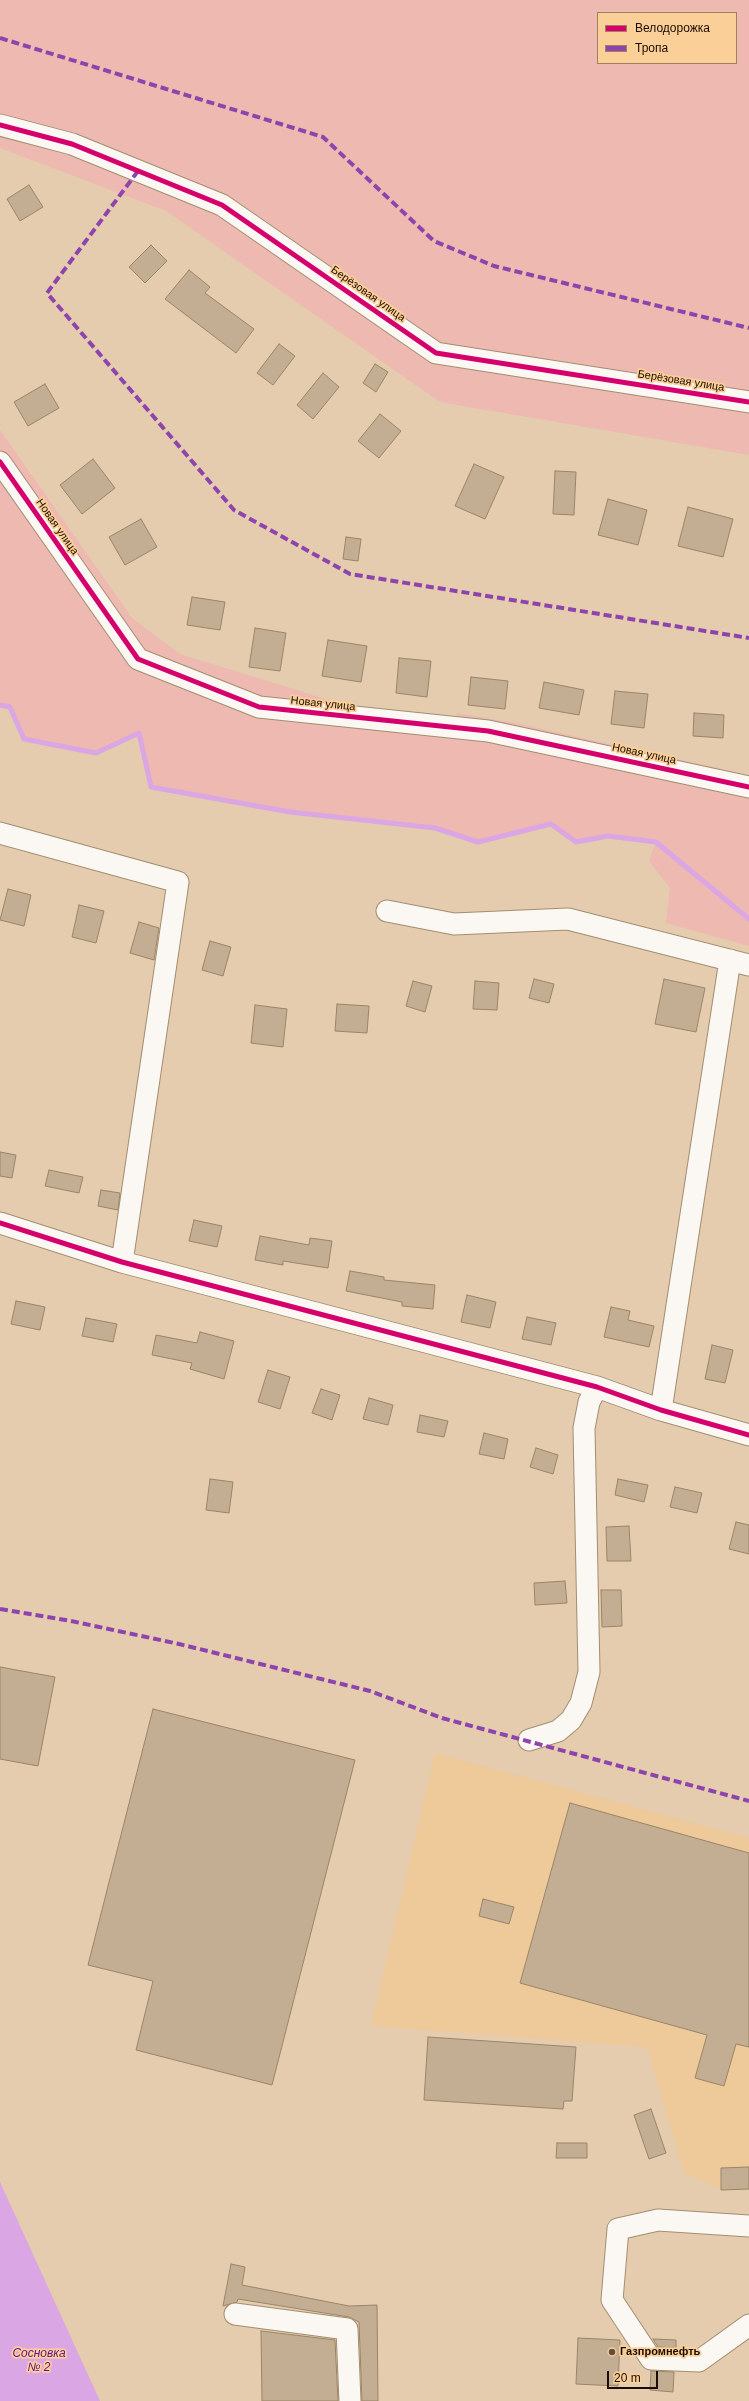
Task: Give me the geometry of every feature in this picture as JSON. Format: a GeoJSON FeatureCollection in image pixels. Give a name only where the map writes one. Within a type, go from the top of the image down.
{"type":"FeatureCollection","features":[{"type":"Feature","properties":{"kind":"street","name":"Берёзовая улица"},"geometry":{"type":"LineString","coordinates":[[0,126],[72,144],[222,205],[436,353],[749,402]]}},
{"type":"Feature","properties":{"kind":"street","name":"Новая улица"},"geometry":{"type":"LineString","coordinates":[[0,462],[138,659],[259,708],[488,731],[749,787]]}},
{"type":"Feature","properties":{"kind":"street"},"geometry":{"type":"LineString","coordinates":[[0,833],[178,882],[122,1262]]}},
{"type":"Feature","properties":{"kind":"street"},"geometry":{"type":"LineString","coordinates":[[387,911],[454,924],[568,919],[739,962],[661,1410]]}},
{"type":"Feature","properties":{"kind":"street"},"geometry":{"type":"LineString","coordinates":[[0,1223],[122,1262],[596,1387],[661,1410],[749,1435]]}},
{"type":"Feature","properties":{"kind":"street"},"geometry":{"type":"LineString","coordinates":[[529,1740],[558,1731],[571,1720],[581,1703],[589,1672],[584,1428],[589,1402],[596,1387]]}},
{"type":"Feature","properties":{"kind":"street"},"geometry":{"type":"LineString","coordinates":[[749,2226],[658,2220],[618,2229],[612,2300],[651,2359],[699,2361],[749,2325]]}},
{"type":"Feature","properties":{"kind":"street"},"geometry":{"type":"LineString","coordinates":[[235,2314],[347,2329],[350,2401]]}},
{"type":"Feature","properties":{"kind":"shaded area"},"geometry":{"type":"Polygon","coordinates":[[[0,0],[749,0],[749,455],[440,402],[166,211],[0,148],[0,0]]]}},
{"type":"Feature","properties":{"kind":"shaded area"},"geometry":{"type":"Polygon","coordinates":[[[0,430],[132,618],[180,654],[368,712],[455,727],[457,713],[515,723],[749,775],[749,946],[666,923],[670,888],[649,861],[656,842],[608,836],[576,842],[551,824],[478,842],[435,828],[290,812],[151,787],[139,733],[96,753],[24,739],[10,707],[0,705],[0,430]]]}},
{"type":"Feature","properties":{"kind":"shaded area"},"geometry":{"type":"Polygon","coordinates":[[[435,1753],[749,1838],[749,1853],[570,1803],[520,1983],[749,2047],[749,2189],[721,2189],[684,2173],[647,2047],[371,2026],[435,1753]],[[483,1899],[479,1916],[509,1924],[514,1907],[483,1899]]]}},
{"type":"Feature","properties":{"kind":"water","name":"Сосновка № 2"},"geometry":{"type":"Polygon","coordinates":[[[0,2182],[100,2401],[0,2401],[0,2182]]]}},
{"type":"Feature","properties":{"kind":"building"},"geometry":{"type":"Polygon","coordinates":[[[29,185],[43,207],[20,221],[7,199],[29,185]]]}},
{"type":"Feature","properties":{"kind":"building"},"geometry":{"type":"Polygon","coordinates":[[[151,245],[167,261],[145,283],[129,267],[151,245]]]}},
{"type":"Feature","properties":{"kind":"building"},"geometry":{"type":"Polygon","coordinates":[[[189,270],[210,287],[205,293],[254,329],[236,353],[165,299],[189,270]]]}},
{"type":"Feature","properties":{"kind":"building"},"geometry":{"type":"Polygon","coordinates":[[[279,344],[295,356],[273,385],[257,373],[279,344]]]}},
{"type":"Feature","properties":{"kind":"building"},"geometry":{"type":"Polygon","coordinates":[[[375,364],[388,372],[376,392],[363,383],[375,364]]]}},
{"type":"Feature","properties":{"kind":"building"},"geometry":{"type":"Polygon","coordinates":[[[323,373],[339,387],[313,419],[297,405],[323,373]]]}},
{"type":"Feature","properties":{"kind":"building"},"geometry":{"type":"Polygon","coordinates":[[[45,384],[59,408],[28,426],[14,402],[45,384]]]}},
{"type":"Feature","properties":{"kind":"building"},"geometry":{"type":"Polygon","coordinates":[[[380,414],[401,431],[379,458],[358,441],[380,414]]]}},
{"type":"Feature","properties":{"kind":"building"},"geometry":{"type":"Polygon","coordinates":[[[93,459],[115,488],[82,514],[60,485],[93,459]]]}},
{"type":"Feature","properties":{"kind":"building"},"geometry":{"type":"Polygon","coordinates":[[[474,464],[504,477],[485,519],[455,506],[474,464]]]}},
{"type":"Feature","properties":{"kind":"building"},"geometry":{"type":"Polygon","coordinates":[[[555,471],[576,472],[574,515],[553,514],[555,471]]]}},
{"type":"Feature","properties":{"kind":"building"},"geometry":{"type":"Polygon","coordinates":[[[608,499],[647,510],[638,545],[598,535],[608,499]]]}},
{"type":"Feature","properties":{"kind":"building"},"geometry":{"type":"Polygon","coordinates":[[[688,507],[733,519],[723,557],[678,546],[688,507]]]}},
{"type":"Feature","properties":{"kind":"building"},"geometry":{"type":"Polygon","coordinates":[[[141,519],[157,547],[125,565],[109,537],[141,519]]]}},
{"type":"Feature","properties":{"kind":"building"},"geometry":{"type":"Polygon","coordinates":[[[346,537],[361,539],[358,561],[343,559],[346,537]]]}},
{"type":"Feature","properties":{"kind":"building"},"geometry":{"type":"Polygon","coordinates":[[[192,597],[225,602],[220,630],[187,625],[192,597]]]}},
{"type":"Feature","properties":{"kind":"building"},"geometry":{"type":"Polygon","coordinates":[[[255,628],[286,633],[280,671],[249,667],[255,628]]]}},
{"type":"Feature","properties":{"kind":"building"},"geometry":{"type":"Polygon","coordinates":[[[328,640],[367,646],[361,682],[322,676],[328,640]]]}},
{"type":"Feature","properties":{"kind":"building"},"geometry":{"type":"Polygon","coordinates":[[[399,658],[431,661],[427,697],[396,693],[399,658]]]}},
{"type":"Feature","properties":{"kind":"building"},"geometry":{"type":"Polygon","coordinates":[[[471,677],[508,681],[505,709],[468,705],[471,677]]]}},
{"type":"Feature","properties":{"kind":"building"},"geometry":{"type":"Polygon","coordinates":[[[544,682],[584,690],[579,715],[539,708],[544,682]]]}},
{"type":"Feature","properties":{"kind":"building"},"geometry":{"type":"Polygon","coordinates":[[[615,691],[648,694],[644,728],[611,724],[615,691]]]}},
{"type":"Feature","properties":{"kind":"building"},"geometry":{"type":"Polygon","coordinates":[[[694,713],[724,715],[723,738],[693,736],[694,713]]]}},
{"type":"Feature","properties":{"kind":"building"},"geometry":{"type":"Polygon","coordinates":[[[8,889],[31,895],[24,926],[0,920],[8,889]]]}},
{"type":"Feature","properties":{"kind":"building"},"geometry":{"type":"Polygon","coordinates":[[[79,905],[104,911],[96,943],[72,937],[79,905]]]}},
{"type":"Feature","properties":{"kind":"building"},"geometry":{"type":"Polygon","coordinates":[[[139,922],[159,928],[154,960],[130,953],[139,922]]]}},
{"type":"Feature","properties":{"kind":"building"},"geometry":{"type":"Polygon","coordinates":[[[210,941],[231,947],[223,976],[202,970],[210,941]]]}},
{"type":"Feature","properties":{"kind":"building"},"geometry":{"type":"Polygon","coordinates":[[[534,979],[554,984],[549,1003],[529,998],[534,979]]]}},
{"type":"Feature","properties":{"kind":"building"},"geometry":{"type":"Polygon","coordinates":[[[664,979],[705,988],[696,1032],[655,1024],[664,979]]]}},
{"type":"Feature","properties":{"kind":"building"},"geometry":{"type":"Polygon","coordinates":[[[413,981],[432,986],[425,1012],[406,1006],[413,981]]]}},
{"type":"Feature","properties":{"kind":"building"},"geometry":{"type":"Polygon","coordinates":[[[475,981],[499,983],[497,1010],[473,1009],[475,981]]]}},
{"type":"Feature","properties":{"kind":"building"},"geometry":{"type":"Polygon","coordinates":[[[337,1004],[369,1006],[367,1033],[335,1031],[337,1004]]]}},
{"type":"Feature","properties":{"kind":"building"},"geometry":{"type":"Polygon","coordinates":[[[255,1005],[287,1009],[283,1047],[251,1043],[255,1005]]]}},
{"type":"Feature","properties":{"kind":"building"},"geometry":{"type":"Polygon","coordinates":[[[0,1152],[16,1155],[12,1178],[0,1176],[0,1152]]]}},
{"type":"Feature","properties":{"kind":"building"},"geometry":{"type":"Polygon","coordinates":[[[49,1170],[83,1177],[79,1193],[45,1186],[49,1170]]]}},
{"type":"Feature","properties":{"kind":"building"},"geometry":{"type":"Polygon","coordinates":[[[101,1190],[120,1193],[118,1210],[98,1206],[101,1190]]]}},
{"type":"Feature","properties":{"kind":"building"},"geometry":{"type":"Polygon","coordinates":[[[194,1220],[222,1226],[217,1247],[189,1241],[194,1220]]]}},
{"type":"Feature","properties":{"kind":"building"},"geometry":{"type":"Polygon","coordinates":[[[260,1236],[309,1245],[310,1238],[332,1241],[328,1268],[283,1261],[283,1265],[255,1260],[260,1236]]]}},
{"type":"Feature","properties":{"kind":"building"},"geometry":{"type":"Polygon","coordinates":[[[350,1271],[384,1277],[384,1280],[435,1285],[433,1309],[402,1306],[402,1302],[346,1291],[350,1271]]]}},
{"type":"Feature","properties":{"kind":"building"},"geometry":{"type":"Polygon","coordinates":[[[467,1295],[496,1302],[490,1328],[461,1322],[467,1295]]]}},
{"type":"Feature","properties":{"kind":"building"},"geometry":{"type":"Polygon","coordinates":[[[16,1301],[45,1307],[40,1330],[11,1324],[16,1301]]]}},
{"type":"Feature","properties":{"kind":"building"},"geometry":{"type":"Polygon","coordinates":[[[611,1307],[630,1311],[628,1320],[654,1326],[649,1347],[604,1337],[611,1307]]]}},
{"type":"Feature","properties":{"kind":"building"},"geometry":{"type":"Polygon","coordinates":[[[527,1317],[556,1323],[551,1345],[522,1339],[527,1317]]]}},
{"type":"Feature","properties":{"kind":"building"},"geometry":{"type":"Polygon","coordinates":[[[86,1318],[117,1324],[113,1342],[82,1336],[86,1318]]]}},
{"type":"Feature","properties":{"kind":"building"},"geometry":{"type":"Polygon","coordinates":[[[200,1332],[234,1341],[224,1379],[190,1369],[192,1363],[152,1355],[156,1335],[197,1343],[200,1332]]]}},
{"type":"Feature","properties":{"kind":"building"},"geometry":{"type":"Polygon","coordinates":[[[712,1345],[733,1350],[725,1383],[705,1379],[712,1345]]]}},
{"type":"Feature","properties":{"kind":"building"},"geometry":{"type":"Polygon","coordinates":[[[268,1370],[290,1377],[280,1409],[258,1402],[268,1370]]]}},
{"type":"Feature","properties":{"kind":"building"},"geometry":{"type":"Polygon","coordinates":[[[321,1389],[340,1395],[332,1420],[312,1413],[321,1389]]]}},
{"type":"Feature","properties":{"kind":"building"},"geometry":{"type":"Polygon","coordinates":[[[369,1398],[393,1405],[388,1425],[363,1419],[369,1398]]]}},
{"type":"Feature","properties":{"kind":"building"},"geometry":{"type":"Polygon","coordinates":[[[420,1415],[448,1421],[444,1437],[417,1432],[420,1415]]]}},
{"type":"Feature","properties":{"kind":"building"},"geometry":{"type":"Polygon","coordinates":[[[484,1433],[508,1439],[504,1459],[479,1454],[484,1433]]]}},
{"type":"Feature","properties":{"kind":"building"},"geometry":{"type":"Polygon","coordinates":[[[536,1448],[558,1455],[553,1474],[530,1467],[536,1448]]]}},
{"type":"Feature","properties":{"kind":"building"},"geometry":{"type":"Polygon","coordinates":[[[210,1479],[233,1482],[229,1513],[206,1510],[210,1479]]]}},
{"type":"Feature","properties":{"kind":"building"},"geometry":{"type":"Polygon","coordinates":[[[618,1479],[648,1485],[644,1502],[615,1495],[618,1479]]]}},
{"type":"Feature","properties":{"kind":"building"},"geometry":{"type":"Polygon","coordinates":[[[675,1487],[702,1493],[697,1513],[670,1507],[675,1487]]]}},
{"type":"Feature","properties":{"kind":"building"},"geometry":{"type":"Polygon","coordinates":[[[736,1522],[749,1525],[749,1554],[729,1549],[736,1522]]]}},
{"type":"Feature","properties":{"kind":"building"},"geometry":{"type":"Polygon","coordinates":[[[629,1526],[631,1561],[607,1561],[606,1527],[629,1526]]]}},
{"type":"Feature","properties":{"kind":"building"},"geometry":{"type":"Polygon","coordinates":[[[565,1581],[567,1603],[535,1605],[534,1583],[565,1581]]]}},
{"type":"Feature","properties":{"kind":"building"},"geometry":{"type":"Polygon","coordinates":[[[601,1590],[621,1590],[622,1626],[602,1627],[601,1590]]]}},
{"type":"Feature","properties":{"kind":"building"},"geometry":{"type":"Polygon","coordinates":[[[0,1667],[55,1677],[38,1766],[0,1759],[0,1667]]]}},
{"type":"Feature","properties":{"kind":"building"},"geometry":{"type":"Polygon","coordinates":[[[153,1709],[355,1760],[272,2085],[136,2050],[153,1981],[88,1965],[153,1709]]]}},
{"type":"Feature","properties":{"kind":"building"},"geometry":{"type":"Polygon","coordinates":[[[570,1803],[749,1853],[749,2047],[736,2044],[724,2086],[695,2078],[707,2035],[520,1983],[570,1803]]]}},
{"type":"Feature","properties":{"kind":"building"},"geometry":{"type":"Polygon","coordinates":[[[483,1899],[514,1907],[509,1924],[479,1916],[483,1899]]]}},
{"type":"Feature","properties":{"kind":"building"},"geometry":{"type":"Polygon","coordinates":[[[428,2037],[576,2047],[572,2101],[564,2101],[563,2109],[424,2100],[428,2037]]]}},
{"type":"Feature","properties":{"kind":"building"},"geometry":{"type":"Polygon","coordinates":[[[651,2109],[666,2153],[649,2159],[634,2115],[651,2109]]]}},
{"type":"Feature","properties":{"kind":"building"},"geometry":{"type":"Polygon","coordinates":[[[557,2143],[587,2143],[587,2158],[556,2158],[557,2143]]]}},
{"type":"Feature","properties":{"kind":"building"},"geometry":{"type":"Polygon","coordinates":[[[749,2167],[749,2189],[721,2190],[721,2168],[749,2167]]]}},
{"type":"Feature","properties":{"kind":"building"},"geometry":{"type":"Polygon","coordinates":[[[231,2264],[245,2267],[242,2285],[349,2306],[377,2305],[378,2401],[362,2401],[359,2322],[349,2317],[238,2299],[237,2302],[223,2306],[231,2264]]]}},
{"type":"Feature","properties":{"kind":"building"},"geometry":{"type":"Polygon","coordinates":[[[261,2331],[335,2340],[338,2401],[262,2401],[261,2331]]]}},
{"type":"Feature","properties":{"kind":"building"},"geometry":{"type":"Polygon","coordinates":[[[578,2338],[620,2340],[618,2386],[576,2384],[578,2338]]]}},
{"type":"Feature","properties":{"kind":"building"},"geometry":{"type":"Polygon","coordinates":[[[653,2339],[676,2340],[676,2348],[658,2347],[653,2339]]]}},
{"type":"Feature","properties":{"kind":"building"},"geometry":{"type":"Polygon","coordinates":[[[651,2371],[674,2372],[673,2392],[650,2390],[651,2371]]]}},
{"type":"Feature","properties":{"kind":"waterway"},"geometry":{"type":"LineString","coordinates":[[0,705],[10,707],[24,739],[96,753],[139,733],[151,787],[290,812],[435,828],[478,842],[551,824],[576,842],[608,836],[656,842],[749,919]]}},
{"type":"Feature","properties":{"kind":"marked path"},"geometry":{"type":"LineString","coordinates":[[0,38],[323,137],[434,241],[494,266],[749,328]]}},
{"type":"Feature","properties":{"kind":"marked path"},"geometry":{"type":"LineString","coordinates":[[138,171],[47,293],[234,510],[350,574],[749,638]]}},
{"type":"Feature","properties":{"kind":"marked path"},"geometry":{"type":"LineString","coordinates":[[0,1609],[71,1621],[179,1644],[370,1691],[442,1718],[749,1801]]}},
{"type":"Feature","properties":{"kind":"cycle path"},"geometry":{"type":"LineString","coordinates":[[0,125],[72,144],[222,205],[436,353],[749,402]]}},
{"type":"Feature","properties":{"kind":"cycle path"},"geometry":{"type":"LineString","coordinates":[[0,462],[138,659],[259,707],[488,731],[749,787]]}},
{"type":"Feature","properties":{"kind":"cycle path"},"geometry":{"type":"LineString","coordinates":[[0,1223],[122,1262],[597,1387],[661,1410],[749,1435]]}},
{"type":"Feature","properties":{"kind":"place","name":"Газпромнефть"},"geometry":{"type":"Point","coordinates":[612,2352]}}]}
